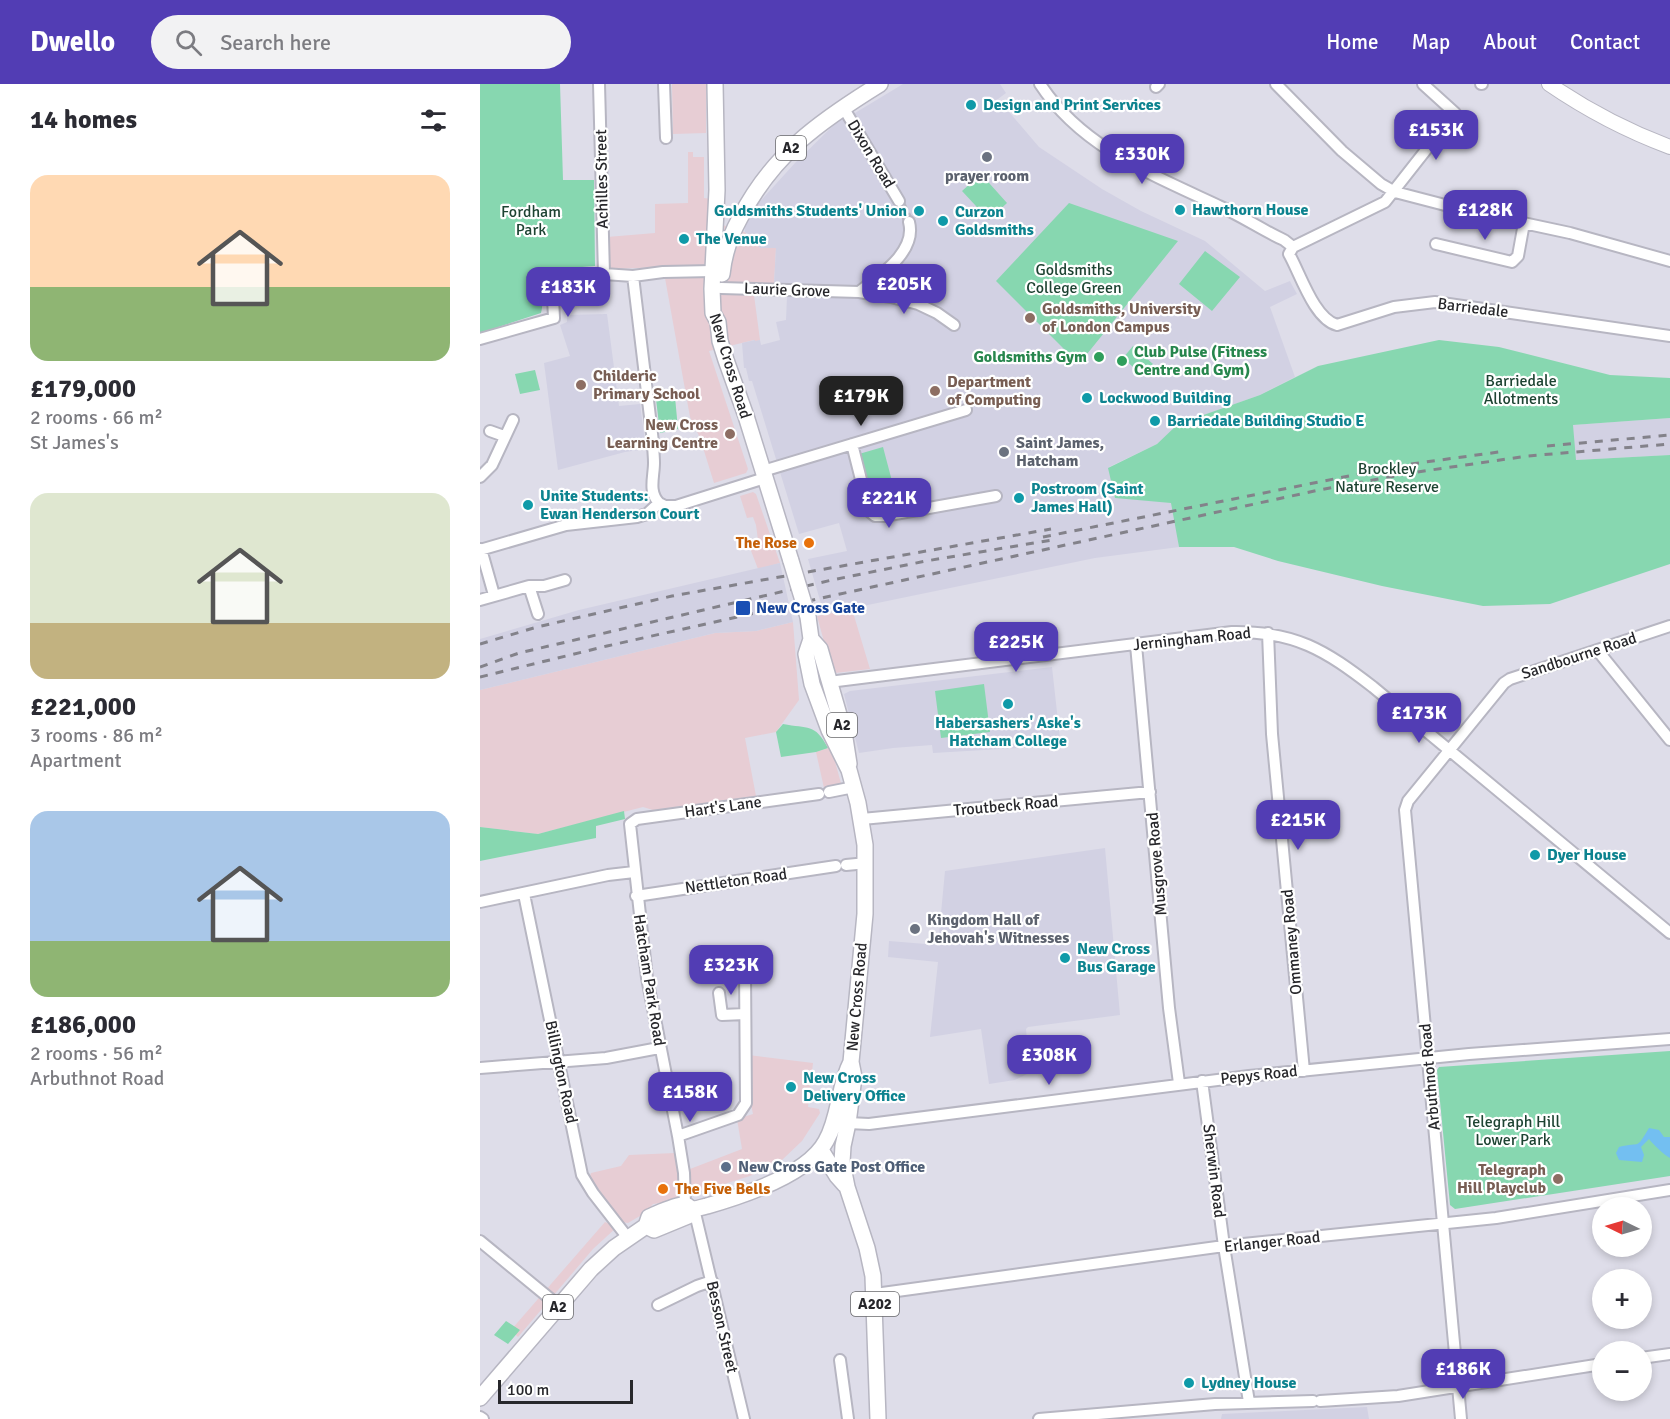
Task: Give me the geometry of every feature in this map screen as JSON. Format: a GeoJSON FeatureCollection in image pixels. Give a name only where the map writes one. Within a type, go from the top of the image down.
{"type":"FeatureCollection","features":[{"type":"Feature","properties":{"kind":"highway","name":"New Cross Road"},"geometry":{"type":"LineString","coordinates":[[480,1398],[591,1269],[646,1226],[649,1217],[689,1207],[707,1206],[787,1176],[807,1163],[821,1150],[830,1134],[844,1077],[851,1062],[865,914],[867,862],[862,819],[849,770],[816,697],[806,654],[811,639],[808,617],[723,351],[718,322],[712,313],[717,190],[716,84]]}},
{"type":"Feature","properties":{"kind":"highway"},"geometry":{"type":"LineString","coordinates":[[864,89],[880,84]]}},
{"type":"Feature","properties":{"kind":"highway","name":"A2"},"geometry":{"type":"LineString","coordinates":[[718,322],[722,312],[723,263],[728,244],[748,200],[768,173],[797,141],[864,89]]}},
{"type":"Feature","properties":{"kind":"highway"},"geometry":{"type":"LineString","coordinates":[[717,190],[725,204],[735,206],[748,200]]}},
{"type":"Feature","properties":{"kind":"highway","name":"New Cross Road"},"geometry":{"type":"LineString","coordinates":[[811,639],[820,649],[848,746],[849,770]]}},
{"type":"Feature","properties":{"kind":"highway","name":"A202"},"geometry":{"type":"LineString","coordinates":[[851,1062],[854,1077],[849,1123],[842,1154],[847,1187],[870,1261],[875,1294],[874,1357],[878,1419]]}},
{"type":"Feature","properties":{"kind":"highway","name":"A202"},"geometry":{"type":"LineString","coordinates":[[821,1150],[837,1176],[847,1187]]}},
{"type":"Feature","properties":{"kind":"main road"},"geometry":{"type":"LineString","coordinates":[[1549,84],[1608,121],[1670,147]]}},
{"type":"Feature","properties":{"kind":"street","name":"Achilles Street"},"geometry":{"type":"LineString","coordinates":[[600,84],[604,274]]}},
{"type":"Feature","properties":{"kind":"street"},"geometry":{"type":"LineString","coordinates":[[664,84],[666,138]]}},
{"type":"Feature","properties":{"kind":"street"},"geometry":{"type":"LineString","coordinates":[[1040,84],[1058,110],[1106,149],[1158,178],[1220,206],[1293,247],[1378,207],[1395,192],[1455,113],[1423,84]]}},
{"type":"Feature","properties":{"kind":"street"},"geometry":{"type":"LineString","coordinates":[[1276,84],[1342,151],[1381,184],[1395,192],[1410,198],[1570,232],[1670,261]]}},
{"type":"Feature","properties":{"kind":"street","name":"Dixon Road"},"geometry":{"type":"LineString","coordinates":[[843,107],[899,201]]}},
{"type":"Feature","properties":{"kind":"street"},"geometry":{"type":"LineString","coordinates":[[859,292],[906,248],[911,232],[909,222]]}},
{"type":"Feature","properties":{"kind":"street"},"geometry":{"type":"LineString","coordinates":[[1436,244],[1512,262],[1518,256],[1524,223]]}},
{"type":"Feature","properties":{"kind":"street","name":"Barriedale"},"geometry":{"type":"LineString","coordinates":[[1293,247],[1289,254],[1310,296],[1327,320],[1337,325],[1387,309],[1435,302],[1670,336]]}},
{"type":"Feature","properties":{"kind":"street"},"geometry":{"type":"LineString","coordinates":[[480,339],[554,318],[552,278],[604,274],[633,276],[663,272],[713,272]]}},
{"type":"Feature","properties":{"kind":"street"},"geometry":{"type":"LineString","coordinates":[[633,276],[653,442],[652,490],[654,498],[665,506],[676,506],[852,444],[966,410]]}},
{"type":"Feature","properties":{"kind":"street","name":"Laurie Grove"},"geometry":{"type":"LineString","coordinates":[[722,288],[859,292],[891,297],[918,304],[954,325]]}},
{"type":"Feature","properties":{"kind":"street"},"geometry":{"type":"LineString","coordinates":[[480,477],[492,465],[513,420]]}},
{"type":"Feature","properties":{"kind":"street"},"geometry":{"type":"LineString","coordinates":[[490,431],[504,436]]}},
{"type":"Feature","properties":{"kind":"street"},"geometry":{"type":"LineString","coordinates":[[852,444],[869,511],[875,516],[996,496]]}},
{"type":"Feature","properties":{"kind":"street"},"geometry":{"type":"LineString","coordinates":[[494,595],[480,549],[566,525],[637,517],[647,514],[659,502]]}},
{"type":"Feature","properties":{"kind":"street"},"geometry":{"type":"LineString","coordinates":[[480,600],[529,586],[544,586],[565,580]]}},
{"type":"Feature","properties":{"kind":"street"},"geometry":{"type":"LineString","coordinates":[[529,586],[538,614]]}},
{"type":"Feature","properties":{"kind":"street","name":"Sandbourne Road"},"geometry":{"type":"LineString","coordinates":[[1449,750],[1504,683],[1510,679],[1670,626]]}},
{"type":"Feature","properties":{"kind":"street","name":"Jerningham Road"},"geometry":{"type":"LineString","coordinates":[[829,682],[1232,632],[1268,633],[1299,641],[1331,656],[1373,687],[1670,933]]}},
{"type":"Feature","properties":{"kind":"street","name":"Ommaney Road"},"geometry":{"type":"LineString","coordinates":[[1268,633],[1272,734],[1304,1071]]}},
{"type":"Feature","properties":{"kind":"street","name":"Musgrove Road"},"geometry":{"type":"LineString","coordinates":[[1136,645],[1169,1008],[1179,1083]]}},
{"type":"Feature","properties":{"kind":"street"},"geometry":{"type":"LineString","coordinates":[[1598,651],[1670,740]]}},
{"type":"Feature","properties":{"kind":"street","name":"Arbuthnot Road"},"geometry":{"type":"LineString","coordinates":[[1449,750],[1408,801],[1405,810],[1461,1419]]}},
{"type":"Feature","properties":{"kind":"street","name":"Hart's Lane"},"geometry":{"type":"LineString","coordinates":[[630,824],[636,819],[854,787]]}},
{"type":"Feature","properties":{"kind":"street","name":"Troutbeck Road"},"geometry":{"type":"LineString","coordinates":[[862,819],[1150,792]]}},
{"type":"Feature","properties":{"kind":"street","name":"Hatcham Park Road"},"geometry":{"type":"LineString","coordinates":[[630,824],[636,896],[647,978],[678,1136],[689,1207]]}},
{"type":"Feature","properties":{"kind":"street","name":"Nettleton Road"},"geometry":{"type":"LineString","coordinates":[[636,896],[867,862]]}},
{"type":"Feature","properties":{"kind":"street"},"geometry":{"type":"LineString","coordinates":[[480,902],[608,875],[634,872]]}},
{"type":"Feature","properties":{"kind":"street","name":"Billington Road"},"geometry":{"type":"LineString","coordinates":[[524,894],[582,1175],[593,1194],[628,1238]]}},
{"type":"Feature","properties":{"kind":"street"},"geometry":{"type":"LineString","coordinates":[[678,1136],[738,1115],[746,1103],[745,970]]}},
{"type":"Feature","properties":{"kind":"street"},"geometry":{"type":"LineString","coordinates":[[719,993],[722,1015],[745,1014]]}},
{"type":"Feature","properties":{"kind":"street","name":"Pepys Road"},"geometry":{"type":"LineString","coordinates":[[849,1123],[869,1124],[1179,1083],[1428,1058],[1670,1039]]}},
{"type":"Feature","properties":{"kind":"street"},"geometry":{"type":"LineString","coordinates":[[480,1068],[606,1058],[659,1048]]}},
{"type":"Feature","properties":{"kind":"street","name":"Sherwin Road"},"geometry":{"type":"LineString","coordinates":[[1202,1081],[1224,1246],[1249,1402]]}},
{"type":"Feature","properties":{"kind":"street","name":"Erlanger Road"},"geometry":{"type":"LineString","coordinates":[[875,1294],[1224,1246],[1496,1218],[1670,1190]]}},
{"type":"Feature","properties":{"kind":"street","name":"Besson Street"},"geometry":{"type":"LineString","coordinates":[[689,1207],[701,1236],[744,1419]]}},
{"type":"Feature","properties":{"kind":"street"},"geometry":{"type":"LineString","coordinates":[[480,1241],[559,1306]]}},
{"type":"Feature","properties":{"kind":"street"},"geometry":{"type":"LineString","coordinates":[[658,1305],[712,1281]]}},
{"type":"Feature","properties":{"kind":"street"},"geometry":{"type":"LineString","coordinates":[[1652,1356],[1670,1354]]}},
{"type":"Feature","properties":{"kind":"street"},"geometry":{"type":"LineString","coordinates":[[840,1360],[848,1419]]}},
{"type":"Feature","properties":{"kind":"street"},"geometry":{"type":"LineString","coordinates":[[1039,1419],[1152,1408],[1249,1402],[1365,1399],[1592,1366]]}},
{"type":"Feature","properties":{"kind":"shaded area"},"geometry":{"type":"Polygon","coordinates":[[[672,84],[706,84],[706,133],[673,134],[672,84]]]}},
{"type":"Feature","properties":{"kind":"shaded area","name":"Goldsmiths, University of London Campus"},"geometry":{"type":"Polygon","coordinates":[[[903,84],[1000,84],[1006,93],[998,99],[1039,147],[1102,189],[1141,211],[1205,241],[1265,291],[1290,281],[1297,294],[1270,307],[1295,377],[1260,395],[1179,424],[1157,444],[1109,467],[1115,498],[1572,425],[1670,418],[1670,455],[1576,460],[1177,532],[1179,547],[1095,558],[824,614],[808,559],[847,551],[839,523],[799,534],[752,381],[749,381],[746,368],[744,368],[742,343],[760,340],[761,345],[780,340],[776,322],[786,320],[787,297],[774,284],[776,248],[760,248],[745,232],[744,219],[795,163],[841,118],[855,113],[903,84]]]}},
{"type":"Feature","properties":{"kind":"shaded area"},"geometry":{"type":"Polygon","coordinates":[[[688,152],[693,152],[693,157],[704,157],[704,198],[711,199],[713,222],[745,232],[760,248],[776,248],[774,284],[756,286],[754,295],[760,340],[709,351],[748,469],[746,473],[714,483],[700,438],[690,417],[663,267],[612,269],[608,263],[607,237],[655,233],[655,204],[688,203],[688,152]]]}},
{"type":"Feature","properties":{"kind":"shaded area","name":"Childeric Primary School"},"geometry":{"type":"Polygon","coordinates":[[[607,314],[619,406],[640,404],[646,449],[625,452],[558,470],[544,363],[570,356],[560,325],[567,322],[567,315],[607,314]]]}},
{"type":"Feature","properties":{"kind":"shaded area"},"geometry":{"type":"Polygon","coordinates":[[[753,492],[756,494],[780,563],[758,569],[748,543],[758,540],[756,525],[753,517],[747,518],[740,496],[753,492]]]}},
{"type":"Feature","properties":{"kind":"shaded area"},"geometry":{"type":"Polygon","coordinates":[[[780,563],[793,622],[756,631],[715,633],[480,690],[480,639],[579,610],[780,563]]]}},
{"type":"Feature","properties":{"kind":"shaded area"},"geometry":{"type":"Polygon","coordinates":[[[852,609],[870,669],[835,673],[832,671],[817,616],[852,609]]]}},
{"type":"Feature","properties":{"kind":"shaded area"},"geometry":{"type":"Polygon","coordinates":[[[793,622],[799,700],[776,732],[745,738],[756,796],[653,810],[643,807],[538,834],[480,827],[480,690],[715,633],[756,631],[793,622]]]}},
{"type":"Feature","properties":{"kind":"shaded area"},"geometry":{"type":"Polygon","coordinates":[[[1052,667],[1061,748],[933,753],[932,745],[859,753],[844,694],[850,691],[1052,667]]]}},
{"type":"Feature","properties":{"kind":"shaded area"},"geometry":{"type":"Polygon","coordinates":[[[831,747],[842,787],[824,788],[816,752],[831,747]]]}},
{"type":"Feature","properties":{"kind":"shaded area"},"geometry":{"type":"Polygon","coordinates":[[[1105,848],[1120,1015],[1028,1027],[1026,1029],[1029,1062],[1027,1074],[1015,1080],[989,1084],[981,1029],[930,1037],[938,962],[888,957],[889,941],[938,945],[945,871],[1105,848]]]}},
{"type":"Feature","properties":{"kind":"shaded area"},"geometry":{"type":"Polygon","coordinates":[[[749,1055],[813,1063],[808,1107],[819,1109],[820,1113],[802,1141],[782,1160],[750,1176],[679,1198],[676,1201],[653,1204],[645,1213],[628,1223],[622,1222],[606,1202],[590,1176],[591,1173],[621,1166],[629,1155],[675,1153],[686,1148],[690,1169],[742,1149],[737,1119],[753,1114],[750,1100],[749,1055]]]}},
{"type":"Feature","properties":{"kind":"shaded area"},"geometry":{"type":"Polygon","coordinates":[[[605,1222],[617,1227],[593,1249],[518,1337],[511,1330],[605,1222]]]}},
{"type":"Feature","properties":{"kind":"shaded area"},"geometry":{"type":"Polygon","coordinates":[[[1367,1407],[1369,1419],[1221,1419],[1222,1414],[1367,1407]]]}},
{"type":"Feature","properties":{"kind":"green space","name":"Fordham Park"},"geometry":{"type":"Polygon","coordinates":[[[480,84],[560,84],[563,180],[594,180],[595,266],[544,270],[541,313],[480,333],[480,84]]]}},
{"type":"Feature","properties":{"kind":"green space"},"geometry":{"type":"Polygon","coordinates":[[[981,174],[1007,203],[989,220],[962,191],[981,174]]]}},
{"type":"Feature","properties":{"kind":"green space","name":"Goldsmiths College Green"},"geometry":{"type":"Polygon","coordinates":[[[1069,203],[1178,241],[1079,364],[996,281],[1069,203]]]}},
{"type":"Feature","properties":{"kind":"green space"},"geometry":{"type":"Polygon","coordinates":[[[1205,251],[1240,277],[1212,311],[1179,284],[1205,251]]]}},
{"type":"Feature","properties":{"kind":"green space","name":"Brockley Nature Reserve"},"geometry":{"type":"Polygon","coordinates":[[[1439,340],[1499,347],[1610,375],[1670,378],[1670,418],[1573,425],[1576,460],[1670,455],[1670,564],[1550,604],[1483,606],[1382,586],[1278,561],[1234,547],[1179,547],[1171,503],[1115,498],[1108,468],[1157,444],[1178,424],[1260,395],[1318,366],[1439,340]]]}},
{"type":"Feature","properties":{"kind":"green space"},"geometry":{"type":"Polygon","coordinates":[[[1133,346],[1153,364],[1143,376],[1123,358],[1133,346]]]}},
{"type":"Feature","properties":{"kind":"green space"},"geometry":{"type":"Polygon","coordinates":[[[535,370],[540,390],[520,394],[515,374],[535,370]]]}},
{"type":"Feature","properties":{"kind":"green space"},"geometry":{"type":"Polygon","coordinates":[[[675,397],[678,429],[660,433],[656,399],[675,397]]]}},
{"type":"Feature","properties":{"kind":"green space"},"geometry":{"type":"Polygon","coordinates":[[[883,447],[897,500],[872,506],[859,454],[883,447]]]}},
{"type":"Feature","properties":{"kind":"green space"},"geometry":{"type":"Polygon","coordinates":[[[984,684],[990,732],[941,738],[935,691],[984,684]]]}},
{"type":"Feature","properties":{"kind":"green space"},"geometry":{"type":"Polygon","coordinates":[[[783,724],[810,728],[819,734],[828,748],[781,757],[776,732],[783,724]]]}},
{"type":"Feature","properties":{"kind":"green space"},"geometry":{"type":"Polygon","coordinates":[[[624,811],[625,819],[596,826],[596,838],[480,861],[480,827],[538,834],[624,811]]]}},
{"type":"Feature","properties":{"kind":"green space","name":"Telegraph Hill Lower Park"},"geometry":{"type":"Polygon","coordinates":[[[1670,1051],[1670,1176],[1455,1209],[1450,1205],[1437,1070],[1439,1067],[1670,1051]]]}},
{"type":"Feature","properties":{"kind":"green space"},"geometry":{"type":"Polygon","coordinates":[[[506,1321],[520,1330],[508,1344],[494,1335],[506,1321]]]}},
{"type":"Feature","properties":{"kind":"water"},"geometry":{"type":"Polygon","coordinates":[[[1649,1128],[1659,1130],[1664,1137],[1670,1137],[1670,1158],[1649,1139],[1641,1147],[1644,1155],[1642,1162],[1619,1160],[1616,1153],[1619,1147],[1637,1144],[1649,1128]]]}},
{"type":"Feature","properties":{"kind":"tunnel"},"geometry":{"type":"LineString","coordinates":[[899,201],[909,222]]}},
{"type":"Feature","properties":{"kind":"railway"},"geometry":{"type":"LineString","coordinates":[[1547,446],[1670,435]]}},
{"type":"Feature","properties":{"kind":"railway"},"geometry":{"type":"LineString","coordinates":[[480,677],[840,594],[1319,490],[1417,472],[1528,456],[1670,444]]}},
{"type":"Feature","properties":{"kind":"railway"},"geometry":{"type":"LineString","coordinates":[[1411,464],[1506,451]]}},
{"type":"Feature","properties":{"kind":"railway"},"geometry":{"type":"LineString","coordinates":[[1043,537],[1384,469]]}},
{"type":"Feature","properties":{"kind":"railway"},"geometry":{"type":"LineString","coordinates":[[480,644],[537,627],[672,596],[1051,529]]}},
{"type":"Feature","properties":{"kind":"railway"},"geometry":{"type":"LineString","coordinates":[[480,667],[519,653],[832,580],[926,561],[1052,540]]}},
{"type":"Feature","properties":{"kind":"place","name":"Design and Print Services"},"geometry":{"type":"Point","coordinates":[971,105]}},
{"type":"Feature","properties":{"kind":"place","name":"prayer room"},"geometry":{"type":"Point","coordinates":[987,157]}},
{"type":"Feature","properties":{"kind":"place","name":"Hawthorn House"},"geometry":{"type":"Point","coordinates":[1180,210]}},
{"type":"Feature","properties":{"kind":"place","name":"Goldsmiths Students' Union"},"geometry":{"type":"Point","coordinates":[919,211]}},
{"type":"Feature","properties":{"kind":"place","name":"Curzon Goldsmiths"},"geometry":{"type":"Point","coordinates":[943,221]}},
{"type":"Feature","properties":{"kind":"place","name":"The Venue"},"geometry":{"type":"Point","coordinates":[684,239]}},
{"type":"Feature","properties":{"kind":"place","name":"Goldsmiths, University of London Campus"},"geometry":{"type":"Point","coordinates":[1030,318]}},
{"type":"Feature","properties":{"kind":"place","name":"Goldsmiths Gym"},"geometry":{"type":"Point","coordinates":[1099,357]}},
{"type":"Feature","properties":{"kind":"place","name":"Club Pulse (Fitness Centre and Gym)"},"geometry":{"type":"Point","coordinates":[1122,361]}},
{"type":"Feature","properties":{"kind":"place","name":"Childeric Primary School"},"geometry":{"type":"Point","coordinates":[581,385]}},
{"type":"Feature","properties":{"kind":"place","name":"Department of Computing"},"geometry":{"type":"Point","coordinates":[935,391]}},
{"type":"Feature","properties":{"kind":"place","name":"Lockwood Building"},"geometry":{"type":"Point","coordinates":[1087,398]}},
{"type":"Feature","properties":{"kind":"place","name":"Barriedale Building Studio E"},"geometry":{"type":"Point","coordinates":[1155,421]}},
{"type":"Feature","properties":{"kind":"place","name":"New Cross Learning Centre"},"geometry":{"type":"Point","coordinates":[730,434]}},
{"type":"Feature","properties":{"kind":"place","name":"Saint James, Hatcham"},"geometry":{"type":"Point","coordinates":[1004,452]}},
{"type":"Feature","properties":{"kind":"place","name":"Postroom (Saint James Hall)"},"geometry":{"type":"Point","coordinates":[1019,498]}},
{"type":"Feature","properties":{"kind":"place","name":"Unite Students: Ewan Henderson Court"},"geometry":{"type":"Point","coordinates":[528,505]}},
{"type":"Feature","properties":{"kind":"place","name":"The Rose"},"geometry":{"type":"Point","coordinates":[809,543]}},
{"type":"Feature","properties":{"kind":"place","name":"New Cross Gate"},"geometry":{"type":"Point","coordinates":[743,608]}},
{"type":"Feature","properties":{"kind":"place","name":"Habersashers' Aske's Hatcham College"},"geometry":{"type":"Point","coordinates":[1008,704]}},
{"type":"Feature","properties":{"kind":"place","name":"Dyer House"},"geometry":{"type":"Point","coordinates":[1535,855]}},
{"type":"Feature","properties":{"kind":"place","name":"Kingdom Hall of Jehovah's Witnesses"},"geometry":{"type":"Point","coordinates":[915,929]}},
{"type":"Feature","properties":{"kind":"place","name":"New Cross Bus Garage"},"geometry":{"type":"Point","coordinates":[1065,958]}},
{"type":"Feature","properties":{"kind":"place","name":"New Cross Delivery Office"},"geometry":{"type":"Point","coordinates":[791,1087]}},
{"type":"Feature","properties":{"kind":"place","name":"New Cross Gate Post Office"},"geometry":{"type":"Point","coordinates":[726,1167]}},
{"type":"Feature","properties":{"kind":"place","name":"Telegraph Hill Playclub"},"geometry":{"type":"Point","coordinates":[1558,1179]}},
{"type":"Feature","properties":{"kind":"place","name":"The Five Bells"},"geometry":{"type":"Point","coordinates":[663,1189]}},
{"type":"Feature","properties":{"kind":"place","name":"Lydney House"},"geometry":{"type":"Point","coordinates":[1189,1383]}},
{"type":"Feature","properties":{"kind":"park label","name":"Barriedale Allotments"},"geometry":{"type":"Point","coordinates":[1521,390]}}]}
